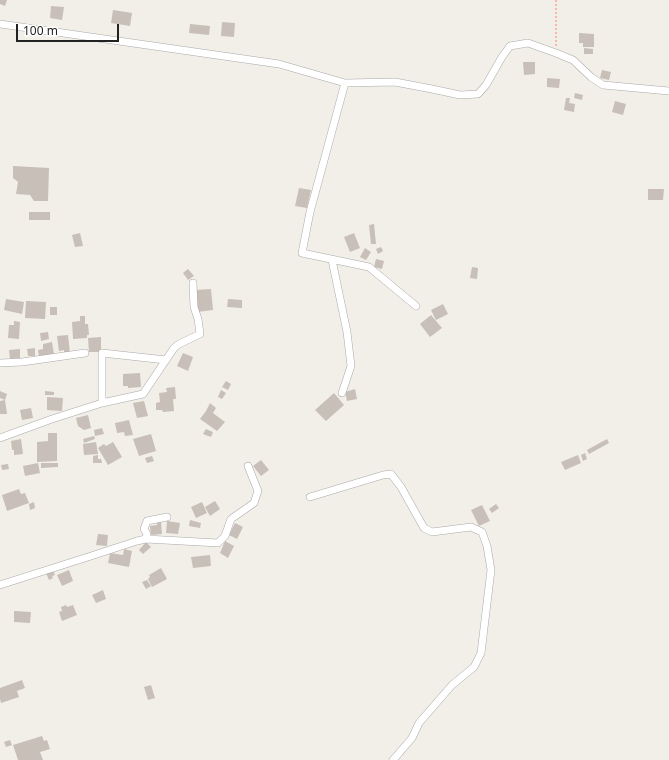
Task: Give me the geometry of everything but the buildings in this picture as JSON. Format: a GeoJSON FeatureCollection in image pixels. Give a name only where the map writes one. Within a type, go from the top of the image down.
{"type":"FeatureCollection","features":[{"type":"Feature","properties":{"kind":"street"},"geometry":{"type":"LineString","coordinates":[[0,24],[279,64],[345,83],[395,82],[460,95],[478,94],[486,85],[510,46],[528,43],[573,60],[591,77],[603,85],[669,91]]}},
{"type":"Feature","properties":{"kind":"street"},"geometry":{"type":"LineString","coordinates":[[345,83],[310,212],[302,254],[369,267],[416,306]]}},
{"type":"Feature","properties":{"kind":"street"},"geometry":{"type":"LineString","coordinates":[[332,260],[348,332],[351,366],[342,393]]}},
{"type":"Feature","properties":{"kind":"street"},"geometry":{"type":"LineString","coordinates":[[0,438],[102,403],[143,394],[174,348],[200,334],[198,319],[194,307],[193,283]]}},
{"type":"Feature","properties":{"kind":"street"},"geometry":{"type":"LineString","coordinates":[[0,363],[22,362],[85,353]]}},
{"type":"Feature","properties":{"kind":"street"},"geometry":{"type":"LineString","coordinates":[[102,403],[102,353],[166,360]]}},
{"type":"Feature","properties":{"kind":"street"},"geometry":{"type":"LineString","coordinates":[[0,585],[146,539],[218,543],[226,536],[231,519],[254,503],[258,491],[248,466]]}},
{"type":"Feature","properties":{"kind":"street"},"geometry":{"type":"LineString","coordinates":[[310,497],[392,474],[424,528],[432,532],[471,527],[482,532],[487,546],[491,570],[481,653],[474,667],[452,685],[419,723],[412,738],[393,760]]}},
{"type":"Feature","properties":{"kind":"street"},"geometry":{"type":"LineString","coordinates":[[146,539],[147,534],[144,529],[147,521],[167,518]]}},
{"type":"Feature","properties":{"kind":"path"},"geometry":{"type":"LineString","coordinates":[[556,0],[556,53]]}}]}
